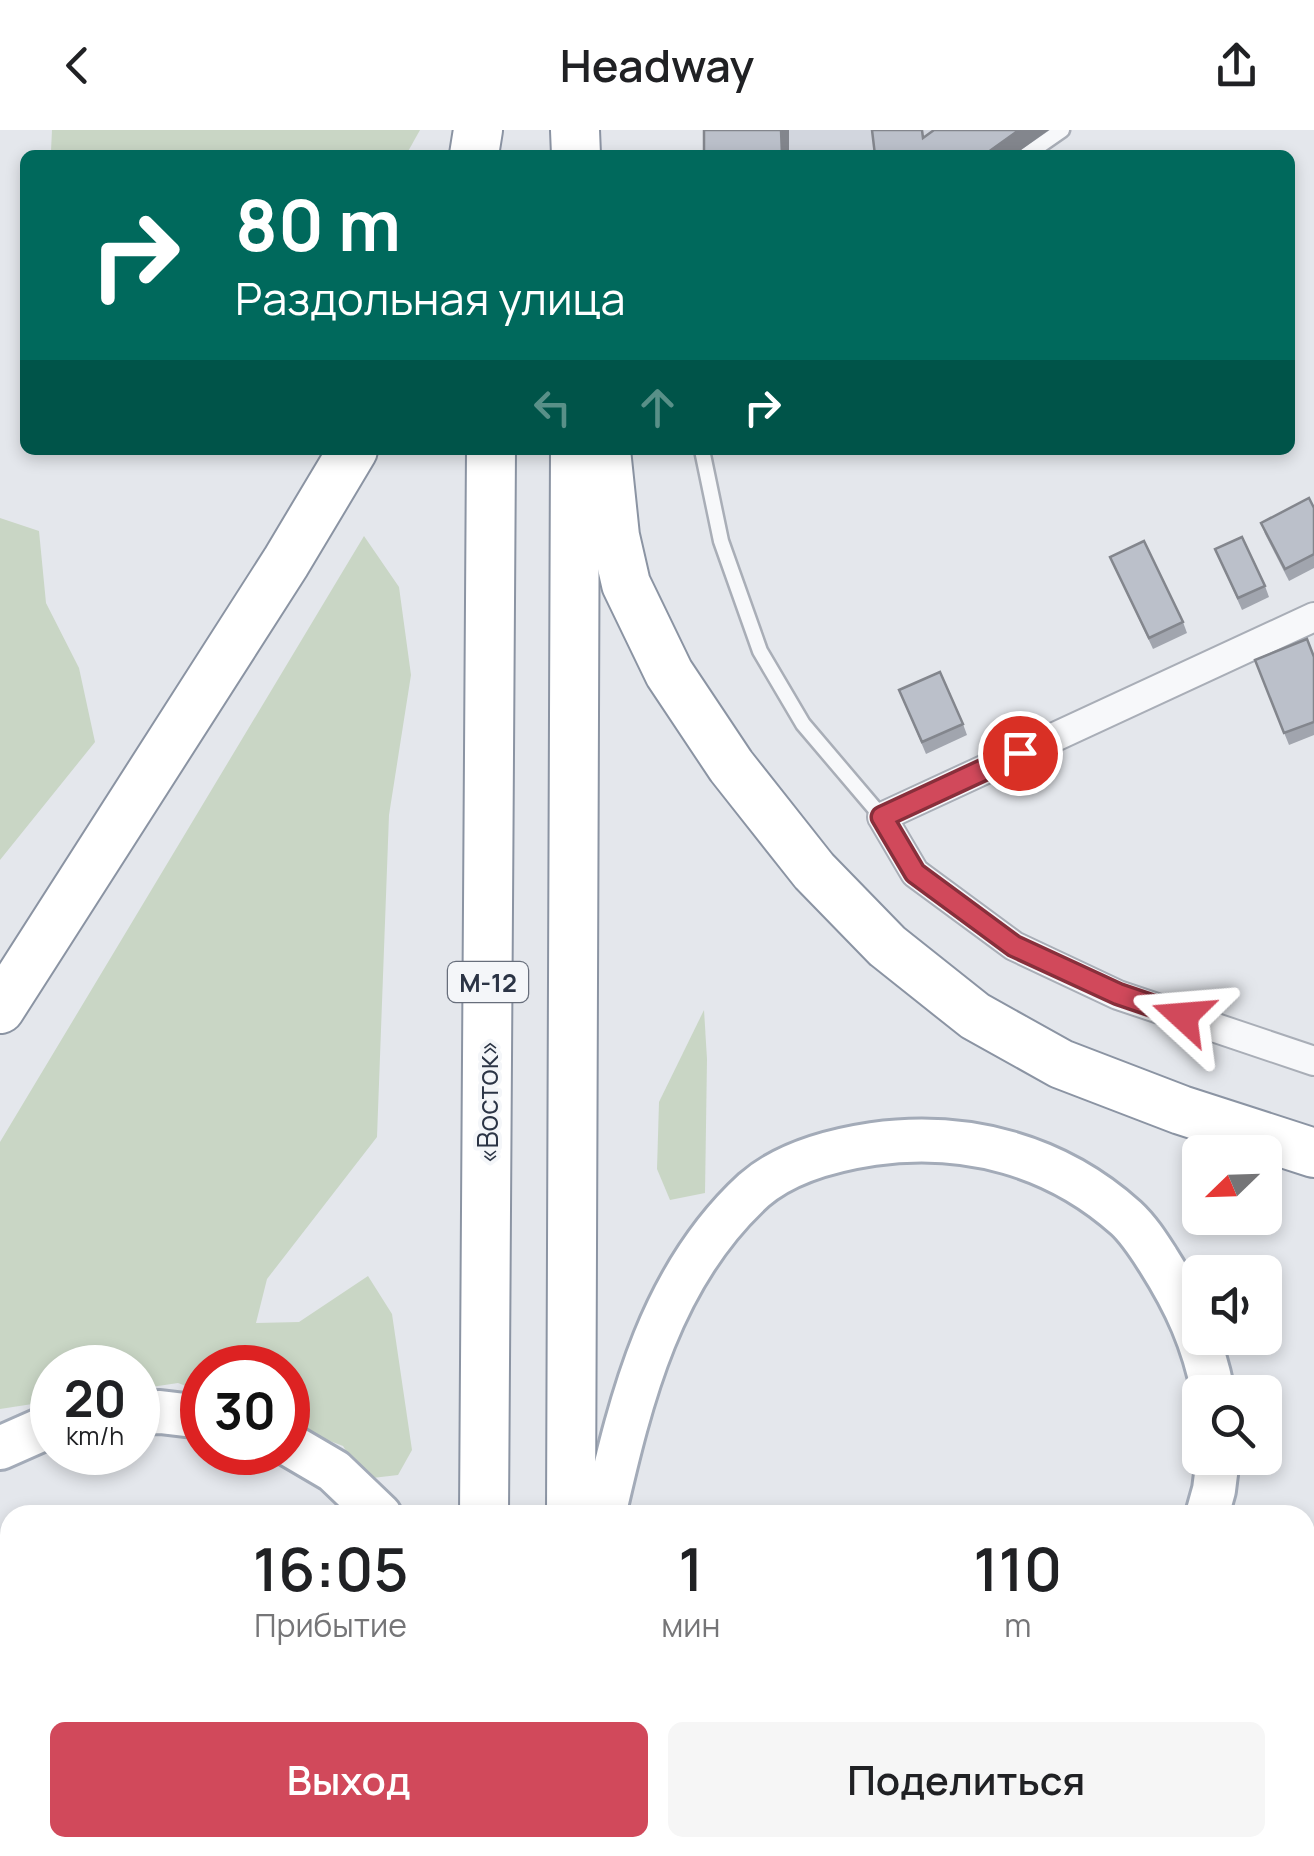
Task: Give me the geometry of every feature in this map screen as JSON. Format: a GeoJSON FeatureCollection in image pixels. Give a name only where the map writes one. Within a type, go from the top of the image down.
{"type":"FeatureCollection","features":[{"type":"Feature","properties":{"kind":"highway"},"geometry":{"type":"LineString","coordinates":[[0,1010],[286,562],[349,455]]}},
{"type":"Feature","properties":{"kind":"highway","name":"«Восток»"},"geometry":{"type":"LineString","coordinates":[[484,1505],[491,455]]}},
{"type":"Feature","properties":{"kind":"highway"},"geometry":{"type":"LineString","coordinates":[[571,1505],[575,455]]}},
{"type":"Feature","properties":{"kind":"highway"},"geometry":{"type":"LineString","coordinates":[[607,455],[615,536],[626,584],[669,673],[732,766],[790,841],[886,946],[976,1016],[1062,1064],[1180,1110],[1314,1153]]}},
{"type":"Feature","properties":{"kind":"main road"},"geometry":{"type":"LineString","coordinates":[[606,1505],[627,1415],[650,1346],[698,1253],[757,1187],[789,1167],[863,1145],[942,1140],[983,1146],[1053,1167],[1127,1219],[1146,1242],[1174,1285],[1200,1337],[1209,1375]]}},
{"type":"Feature","properties":{"kind":"main road"},"geometry":{"type":"LineString","coordinates":[[0,1448],[30,1435]]}},
{"type":"Feature","properties":{"kind":"main road"},"geometry":{"type":"LineString","coordinates":[[310,1457],[334,1471],[370,1505]]}},
{"type":"Feature","properties":{"kind":"main road"},"geometry":{"type":"LineString","coordinates":[[1210,1505],[1216,1475]]}},
{"type":"Feature","properties":{"kind":"street"},"geometry":{"type":"LineString","coordinates":[[1314,617],[882,817],[915,873],[1014,946],[1118,994],[1314,1061]]}},
{"type":"Feature","properties":{"kind":"lane"},"geometry":{"type":"LineString","coordinates":[[1033,150],[1062,130]]}},
{"type":"Feature","properties":{"kind":"lane"},"geometry":{"type":"LineString","coordinates":[[703,455],[721,541],[760,651],[803,724],[882,817]]}},
{"type":"Feature","properties":{"kind":"shaded area"},"geometry":{"type":"Polygon","coordinates":[[[711,130],[1049,130],[1021,150],[712,150],[711,130]]]}},
{"type":"Feature","properties":{"kind":"green space"},"geometry":{"type":"Polygon","coordinates":[[[52,130],[420,130],[409,150],[51,150],[52,130]]]}},
{"type":"Feature","properties":{"kind":"green space"},"geometry":{"type":"Polygon","coordinates":[[[0,518],[39,531],[46,603],[79,668],[95,742],[0,860],[0,518]]]}},
{"type":"Feature","properties":{"kind":"green space"},"geometry":{"type":"Polygon","coordinates":[[[364,536],[399,587],[411,675],[389,815],[377,1137],[267,1279],[256,1323],[299,1322],[368,1276],[392,1314],[412,1450],[398,1475],[364,1479],[343,1446],[310,1433],[310,1345],[180,1345],[180,1384],[160,1386],[160,1345],[30,1345],[30,1404],[0,1409],[0,1142],[364,536]]]}},
{"type":"Feature","properties":{"kind":"green space"},"geometry":{"type":"Polygon","coordinates":[[[704,1010],[705,1193],[670,1200],[657,1169],[659,1102],[704,1010]]]}},
{"type":"Feature","properties":{"kind":"building"},"geometry":{"type":"Polygon","coordinates":[[[704,130],[781,130],[782,150],[704,150],[704,130]]]}},
{"type":"Feature","properties":{"kind":"building"},"geometry":{"type":"Polygon","coordinates":[[[872,130],[922,130],[923,138],[934,130],[1019,130],[991,150],[874,150],[872,130]]]}},
{"type":"Feature","properties":{"kind":"building"},"geometry":{"type":"Polygon","coordinates":[[[1309,498],[1314,508],[1314,554],[1285,569],[1261,523],[1309,498]]]}},
{"type":"Feature","properties":{"kind":"building"},"geometry":{"type":"Polygon","coordinates":[[[1242,537],[1265,586],[1238,598],[1215,549],[1242,537]]]}},
{"type":"Feature","properties":{"kind":"building"},"geometry":{"type":"Polygon","coordinates":[[[1144,541],[1183,622],[1149,638],[1110,557],[1144,541]]]}},
{"type":"Feature","properties":{"kind":"building"},"geometry":{"type":"Polygon","coordinates":[[[1307,639],[1314,657],[1314,722],[1284,733],[1255,660],[1307,639]]]}},
{"type":"Feature","properties":{"kind":"building"},"geometry":{"type":"Polygon","coordinates":[[[940,672],[963,724],[922,742],[899,690],[940,672]]]}},
{"type":"Feature","properties":{"kind":"route"},"geometry":{"type":"LineString","coordinates":[[1020,753],[882,817],[915,873],[1014,946],[1118,994],[1183,1016]]}}]}
